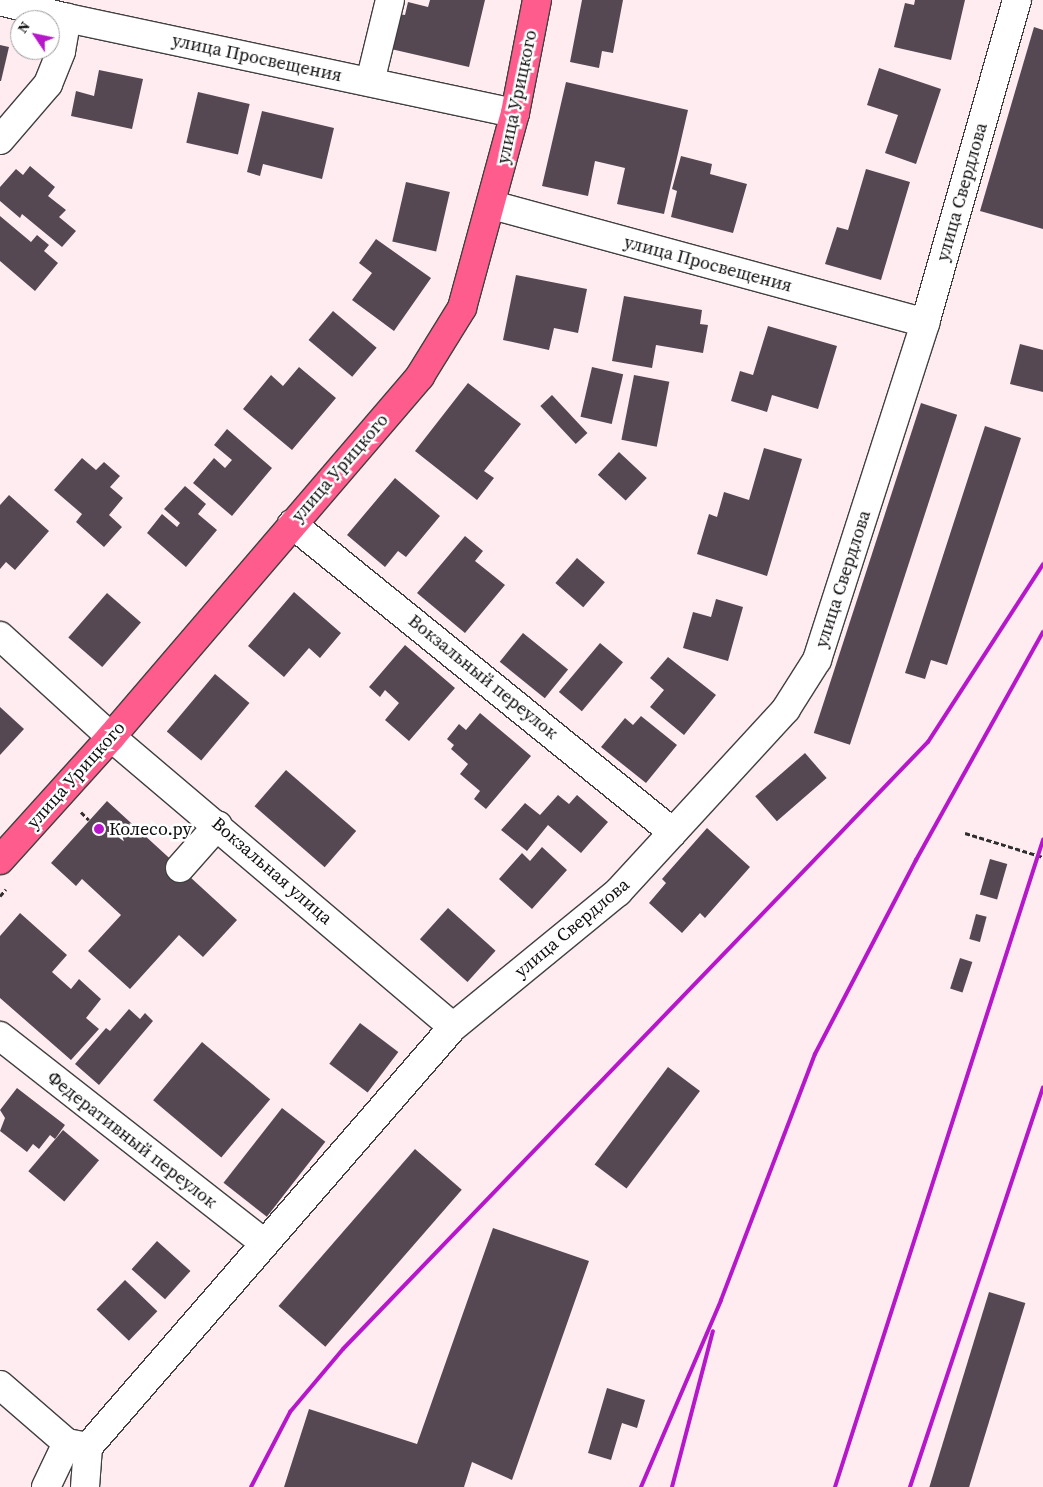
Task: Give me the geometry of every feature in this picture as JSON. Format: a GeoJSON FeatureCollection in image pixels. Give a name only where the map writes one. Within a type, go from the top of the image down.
{"type":"FeatureCollection","features":[{"type":"Feature","properties":{"kind":"main road","name":"улица Урицкого"},"geometry":{"type":"LineString","coordinates":[[0,860],[111,737],[420,376],[462,308],[492,205],[515,113],[538,0]]}},
{"type":"Feature","properties":{"kind":"street"},"geometry":{"type":"LineString","coordinates":[[370,82],[390,0]]}},
{"type":"Feature","properties":{"kind":"street","name":"улица Свердлова"},"geometry":{"type":"LineString","coordinates":[[46,1487],[264,1243],[453,1027],[618,892],[786,709],[817,660],[925,323],[1017,0]]}},
{"type":"Feature","properties":{"kind":"street","name":"улица Просвещения"},"geometry":{"type":"LineString","coordinates":[[15,2],[67,18],[515,113]]}},
{"type":"Feature","properties":{"kind":"street"},"geometry":{"type":"LineString","coordinates":[[0,140],[48,84],[61,51],[67,18]]}},
{"type":"Feature","properties":{"kind":"street","name":"улица Просвещения"},"geometry":{"type":"LineString","coordinates":[[492,205],[925,323]]}},
{"type":"Feature","properties":{"kind":"street","name":"Вокзальный переулок"},"geometry":{"type":"LineString","coordinates":[[292,524],[673,832]]}},
{"type":"Feature","properties":{"kind":"street","name":"Вокзальная улица"},"geometry":{"type":"LineString","coordinates":[[0,636],[111,737],[218,825],[453,1027]]}},
{"type":"Feature","properties":{"kind":"street"},"geometry":{"type":"LineString","coordinates":[[180,868],[218,825]]}},
{"type":"Feature","properties":{"kind":"street","name":"Федеративный переулок"},"geometry":{"type":"LineString","coordinates":[[0,1036],[264,1243]]}},
{"type":"Feature","properties":{"kind":"street"},"geometry":{"type":"LineString","coordinates":[[0,1385],[84,1443],[85,1487]]}},
{"type":"Feature","properties":{"kind":"path"},"geometry":{"type":"LineString","coordinates":[[78,810],[90,820]]}},
{"type":"Feature","properties":{"kind":"path"},"geometry":{"type":"LineString","coordinates":[[965,833],[1043,857]]}},
{"type":"Feature","properties":{"kind":"building"},"geometry":{"type":"Polygon","coordinates":[[[430,0],[485,0],[469,67],[391,49],[399,14],[405,15],[408,2],[428,7],[430,0]]]}},
{"type":"Feature","properties":{"kind":"building"},"geometry":{"type":"Polygon","coordinates":[[[582,0],[623,0],[613,53],[602,51],[599,68],[570,62],[582,0]]]}},
{"type":"Feature","properties":{"kind":"building"},"geometry":{"type":"Polygon","coordinates":[[[915,0],[965,0],[951,60],[894,47],[905,3],[914,5],[915,0]]]}},
{"type":"Feature","properties":{"kind":"building"},"geometry":{"type":"Polygon","coordinates":[[[1034,27],[1043,30],[1043,229],[980,211],[1034,27]]]}},
{"type":"Feature","properties":{"kind":"building"},"geometry":{"type":"Polygon","coordinates":[[[0,45],[9,47],[1,81],[0,81],[0,45]]]}},
{"type":"Feature","properties":{"kind":"building"},"geometry":{"type":"Polygon","coordinates":[[[879,68],[941,89],[916,164],[885,153],[898,115],[867,105],[879,68]]]}},
{"type":"Feature","properties":{"kind":"building"},"geometry":{"type":"Polygon","coordinates":[[[99,70],[143,79],[132,129],[71,116],[76,91],[94,96],[99,70]]]}},
{"type":"Feature","properties":{"kind":"building"},"geometry":{"type":"Polygon","coordinates":[[[566,82],[688,110],[664,214],[617,204],[625,168],[595,161],[588,196],[542,186],[566,82]]]}},
{"type":"Feature","properties":{"kind":"building"},"geometry":{"type":"Polygon","coordinates":[[[198,92],[250,104],[238,155],[186,143],[198,92]]]}},
{"type":"Feature","properties":{"kind":"building"},"geometry":{"type":"Polygon","coordinates":[[[262,111],[334,128],[322,179],[263,164],[260,176],[247,172],[262,111]]]}},
{"type":"Feature","properties":{"kind":"building"},"geometry":{"type":"Polygon","coordinates":[[[681,156],[712,164],[710,174],[747,184],[733,233],[671,217],[677,191],[672,189],[681,156]]]}},
{"type":"Feature","properties":{"kind":"building"},"geometry":{"type":"Polygon","coordinates":[[[30,166],[55,187],[48,196],[66,210],[59,217],[76,231],[62,247],[22,214],[20,218],[0,201],[0,187],[16,169],[23,175],[30,166]]]}},
{"type":"Feature","properties":{"kind":"building"},"geometry":{"type":"Polygon","coordinates":[[[866,169],[910,182],[881,280],[825,264],[837,227],[848,230],[866,169]]]}},
{"type":"Feature","properties":{"kind":"building"},"geometry":{"type":"Polygon","coordinates":[[[406,182],[450,192],[436,252],[392,241],[406,182]]]}},
{"type":"Feature","properties":{"kind":"building"},"geometry":{"type":"Polygon","coordinates":[[[0,216],[31,242],[37,235],[49,245],[44,251],[58,263],[35,291],[0,261],[0,216]]]}},
{"type":"Feature","properties":{"kind":"building"},"geometry":{"type":"Polygon","coordinates":[[[376,239],[431,278],[394,331],[352,300],[372,273],[359,263],[376,239]]]}},
{"type":"Feature","properties":{"kind":"building"},"geometry":{"type":"Polygon","coordinates":[[[516,275],[587,289],[578,333],[554,328],[549,350],[503,340],[516,275]]]}},
{"type":"Feature","properties":{"kind":"building"},"geometry":{"type":"Polygon","coordinates":[[[624,296],[702,310],[700,324],[708,325],[703,353],[656,345],[652,368],[612,361],[624,296]]]}},
{"type":"Feature","properties":{"kind":"building"},"geometry":{"type":"Polygon","coordinates":[[[333,311],[377,348],[352,377],[309,340],[333,311]]]}},
{"type":"Feature","properties":{"kind":"building"},"geometry":{"type":"Polygon","coordinates":[[[768,326],[837,346],[818,409],[772,395],[767,412],[731,401],[740,371],[753,375],[768,326]]]}},
{"type":"Feature","properties":{"kind":"building"},"geometry":{"type":"Polygon","coordinates":[[[1020,344],[1043,350],[1043,392],[1010,384],[1020,344]]]}},
{"type":"Feature","properties":{"kind":"building"},"geometry":{"type":"Polygon","coordinates":[[[299,367],[336,398],[292,450],[243,409],[271,375],[283,386],[299,367]]]}},
{"type":"Feature","properties":{"kind":"building"},"geometry":{"type":"Polygon","coordinates":[[[592,367],[623,374],[612,424],[581,417],[592,367]]]}},
{"type":"Feature","properties":{"kind":"building"},"geometry":{"type":"Polygon","coordinates":[[[634,375],[669,382],[657,447],[621,440],[634,375]]]}},
{"type":"Feature","properties":{"kind":"building"},"geometry":{"type":"Polygon","coordinates":[[[468,383],[521,424],[484,471],[494,478],[477,500],[415,451],[468,383]]]}},
{"type":"Feature","properties":{"kind":"building"},"geometry":{"type":"Polygon","coordinates":[[[552,395],[587,433],[576,444],[540,406],[552,395]]]}},
{"type":"Feature","properties":{"kind":"building"},"geometry":{"type":"Polygon","coordinates":[[[921,403],[957,415],[850,745],[814,733],[921,403]]]}},
{"type":"Feature","properties":{"kind":"building"},"geometry":{"type":"Polygon","coordinates":[[[985,426],[1021,438],[947,665],[931,660],[925,679],[905,673],[985,426]]]}},
{"type":"Feature","properties":{"kind":"building"},"geometry":{"type":"Polygon","coordinates":[[[227,429],[272,468],[232,516],[193,483],[214,458],[225,468],[232,460],[214,445],[227,429]]]}},
{"type":"Feature","properties":{"kind":"building"},"geometry":{"type":"Polygon","coordinates":[[[764,448],[802,459],[767,576],[697,554],[709,514],[717,517],[724,492],[749,500],[764,448]]]}},
{"type":"Feature","properties":{"kind":"building"},"geometry":{"type":"Polygon","coordinates":[[[619,452],[647,478],[626,501],[598,475],[619,452]]]}},
{"type":"Feature","properties":{"kind":"building"},"geometry":{"type":"Polygon","coordinates":[[[82,458],[96,470],[104,462],[120,476],[110,487],[123,498],[109,515],[122,527],[104,547],[76,522],[82,514],[54,490],[82,458]]]}},
{"type":"Feature","properties":{"kind":"building"},"geometry":{"type":"Polygon","coordinates":[[[395,478],[440,516],[406,557],[398,551],[385,567],[347,535],[395,478]]]}},
{"type":"Feature","properties":{"kind":"building"},"geometry":{"type":"Polygon","coordinates":[[[185,486],[206,504],[198,514],[217,530],[186,567],[147,533],[162,514],[177,527],[180,523],[164,509],[185,486]]]}},
{"type":"Feature","properties":{"kind":"building"},"geometry":{"type":"Polygon","coordinates":[[[9,495],[49,531],[15,570],[6,562],[0,569],[0,505],[9,495]]]}},
{"type":"Feature","properties":{"kind":"building"},"geometry":{"type":"Polygon","coordinates":[[[465,536],[483,551],[475,561],[505,585],[465,633],[417,593],[465,536]]]}},
{"type":"Feature","properties":{"kind":"building"},"geometry":{"type":"Polygon","coordinates":[[[577,558],[605,582],[583,607],[555,583],[577,558]]]}},
{"type":"Feature","properties":{"kind":"building"},"geometry":{"type":"Polygon","coordinates":[[[294,592],[341,633],[320,658],[309,648],[284,677],[248,646],[294,592]]]}},
{"type":"Feature","properties":{"kind":"building"},"geometry":{"type":"Polygon","coordinates":[[[107,593],[141,623],[102,667],[68,638],[107,593]]]}},
{"type":"Feature","properties":{"kind":"building"},"geometry":{"type":"Polygon","coordinates":[[[716,599],[743,607],[728,661],[683,648],[693,612],[711,617],[716,599]]]}},
{"type":"Feature","properties":{"kind":"building"},"geometry":{"type":"Polygon","coordinates":[[[523,633],[568,670],[545,698],[500,662],[523,633]]]}},
{"type":"Feature","properties":{"kind":"building"},"geometry":{"type":"Polygon","coordinates":[[[600,643],[623,662],[582,711],[559,692],[600,643]]]}},
{"type":"Feature","properties":{"kind":"building"},"geometry":{"type":"Polygon","coordinates":[[[405,645],[455,688],[409,741],[385,720],[399,703],[385,690],[380,697],[369,687],[405,645]]]}},
{"type":"Feature","properties":{"kind":"building"},"geometry":{"type":"Polygon","coordinates":[[[668,657],[716,695],[684,735],[650,707],[664,690],[650,678],[668,657]]]}},
{"type":"Feature","properties":{"kind":"building"},"geometry":{"type":"Polygon","coordinates":[[[215,674],[249,703],[201,760],[167,731],[215,674]]]}},
{"type":"Feature","properties":{"kind":"building"},"geometry":{"type":"Polygon","coordinates":[[[0,707],[24,729],[0,755],[0,707]]]}},
{"type":"Feature","properties":{"kind":"building"},"geometry":{"type":"Polygon","coordinates":[[[480,713],[531,756],[486,809],[474,799],[480,791],[460,774],[468,764],[451,749],[454,745],[447,739],[459,724],[466,730],[480,713]]]}},
{"type":"Feature","properties":{"kind":"building"},"geometry":{"type":"Polygon","coordinates":[[[641,716],[677,745],[646,783],[601,747],[625,718],[633,725],[641,716]]]}},
{"type":"Feature","properties":{"kind":"building"},"geometry":{"type":"Polygon","coordinates":[[[805,753],[827,778],[777,821],[755,796],[805,753]]]}},
{"type":"Feature","properties":{"kind":"building"},"geometry":{"type":"Polygon","coordinates":[[[286,770],[356,831],[325,867],[255,806],[286,770]]]}},
{"type":"Feature","properties":{"kind":"building"},"geometry":{"type":"Polygon","coordinates":[[[558,795],[569,804],[577,795],[608,822],[581,853],[548,825],[527,851],[501,830],[525,803],[540,815],[558,795]]]}},
{"type":"Feature","properties":{"kind":"building"},"geometry":{"type":"Polygon","coordinates":[[[107,801],[237,920],[203,957],[179,935],[130,989],[88,951],[121,915],[82,879],[76,886],[51,863],[107,801]]]}},
{"type":"Feature","properties":{"kind":"building"},"geometry":{"type":"Polygon","coordinates":[[[707,828],[750,867],[705,918],[700,913],[682,933],[649,903],[666,883],[662,879],[707,828]]]}},
{"type":"Feature","properties":{"kind":"building"},"geometry":{"type":"Polygon","coordinates":[[[542,847],[567,870],[532,909],[499,879],[522,853],[530,861],[542,847]]]}},
{"type":"Feature","properties":{"kind":"building"},"geometry":{"type":"Polygon","coordinates":[[[990,859],[1007,864],[997,900],[980,895],[990,859]]]}},
{"type":"Feature","properties":{"kind":"building"},"geometry":{"type":"Polygon","coordinates":[[[448,908],[496,951],[467,982],[420,939],[448,908]]]}},
{"type":"Feature","properties":{"kind":"building"},"geometry":{"type":"Polygon","coordinates":[[[20,913],[67,955],[52,972],[71,989],[79,979],[101,999],[86,1018],[99,1029],[71,1060],[0,998],[0,936],[20,913]]]}},
{"type":"Feature","properties":{"kind":"building"},"geometry":{"type":"Polygon","coordinates":[[[976,914],[987,917],[980,942],[969,939],[976,914]]]}},
{"type":"Feature","properties":{"kind":"building"},"geometry":{"type":"Polygon","coordinates":[[[960,958],[972,962],[962,992],[950,988],[960,958]]]}},
{"type":"Feature","properties":{"kind":"building"},"geometry":{"type":"Polygon","coordinates":[[[129,1009],[140,1019],[145,1013],[153,1021],[99,1085],[75,1064],[106,1028],[110,1031],[129,1009]]]}},
{"type":"Feature","properties":{"kind":"building"},"geometry":{"type":"Polygon","coordinates":[[[360,1023],[398,1052],[368,1093],[329,1064],[360,1023]]]}},
{"type":"Feature","properties":{"kind":"building"},"geometry":{"type":"Polygon","coordinates":[[[202,1042],[270,1099],[221,1157],[153,1100],[202,1042]]]}},
{"type":"Feature","properties":{"kind":"building"},"geometry":{"type":"Polygon","coordinates":[[[668,1067],[700,1091],[627,1189],[595,1164],[668,1067]]]}},
{"type":"Feature","properties":{"kind":"building"},"geometry":{"type":"Polygon","coordinates":[[[17,1088],[65,1125],[55,1139],[50,1135],[39,1149],[33,1144],[27,1152],[0,1131],[5,1118],[0,1110],[17,1088]]]}},
{"type":"Feature","properties":{"kind":"building"},"geometry":{"type":"Polygon","coordinates":[[[282,1108],[325,1142],[267,1217],[224,1183],[282,1108]]]}},
{"type":"Feature","properties":{"kind":"building"},"geometry":{"type":"Polygon","coordinates":[[[63,1130],[99,1160],[64,1202],[28,1171],[63,1130]]]}},
{"type":"Feature","properties":{"kind":"building"},"geometry":{"type":"Polygon","coordinates":[[[415,1149],[462,1190],[325,1347],[279,1306],[415,1149]]]}},
{"type":"Feature","properties":{"kind":"building"},"geometry":{"type":"Polygon","coordinates":[[[493,1228],[589,1261],[512,1480],[472,1462],[464,1487],[284,1487],[309,1409],[417,1444],[493,1228]]]}},
{"type":"Feature","properties":{"kind":"building"},"geometry":{"type":"Polygon","coordinates":[[[157,1241],[190,1271],[165,1299],[132,1269],[157,1241]]]}},
{"type":"Feature","properties":{"kind":"building"},"geometry":{"type":"Polygon","coordinates":[[[125,1280],[157,1311],[129,1341],[97,1309],[125,1280]]]}},
{"type":"Feature","properties":{"kind":"building"},"geometry":{"type":"Polygon","coordinates":[[[989,1292],[1025,1303],[969,1487],[929,1487],[989,1292]]]}},
{"type":"Feature","properties":{"kind":"building"},"geometry":{"type":"Polygon","coordinates":[[[607,1388],[645,1400],[637,1428],[622,1423],[611,1460],[588,1453],[607,1388]]]}},
{"type":"Feature","properties":{"kind":"railway"},"geometry":{"type":"LineString","coordinates":[[251,1487],[290,1412],[343,1349],[928,742],[1043,564]]}},
{"type":"Feature","properties":{"kind":"railway"},"geometry":{"type":"LineString","coordinates":[[641,1487],[721,1300],[815,1054],[916,860],[1043,632]]}},
{"type":"Feature","properties":{"kind":"railway"},"geometry":{"type":"LineString","coordinates":[[835,1487],[1043,840]]}},
{"type":"Feature","properties":{"kind":"railway"},"geometry":{"type":"LineString","coordinates":[[910,1487],[1043,1088]]}},
{"type":"Feature","properties":{"kind":"railway"},"geometry":{"type":"LineString","coordinates":[[672,1487],[713,1331]]}},
{"type":"Feature","properties":{"kind":"place","name":"Колесо.ру"},"geometry":{"type":"Point","coordinates":[99,829]}}]}
